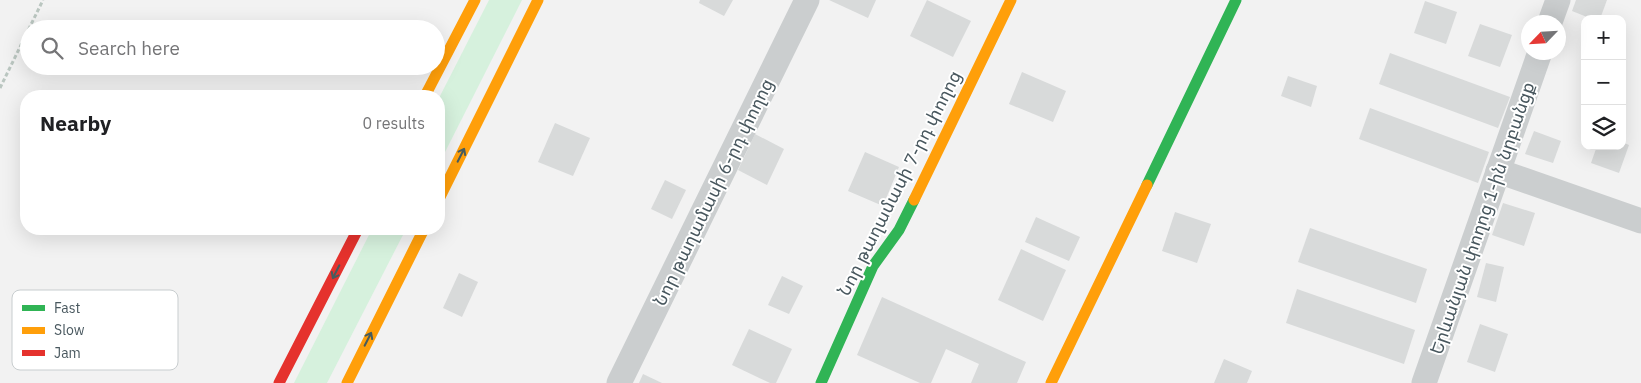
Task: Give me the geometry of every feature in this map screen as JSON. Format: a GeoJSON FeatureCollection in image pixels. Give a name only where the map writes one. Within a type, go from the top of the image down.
{"type":"FeatureCollection","features":[{"type":"Feature","properties":{"kind":"main road"},"geometry":{"type":"LineString","coordinates":[[445,57],[474,0]]}},
{"type":"Feature","properties":{"kind":"main road"},"geometry":{"type":"LineString","coordinates":[[445,187],[538,0]]}},
{"type":"Feature","properties":{"kind":"main road","name":"Նոր թաղամասի 7-րդ փողոց"},"geometry":{"type":"LineString","coordinates":[[822,383],[873,266],[899,230],[1011,0]]}},
{"type":"Feature","properties":{"kind":"main road"},"geometry":{"type":"LineString","coordinates":[[1051,383],[1236,0]]}},
{"type":"Feature","properties":{"kind":"main road"},"geometry":{"type":"LineString","coordinates":[[428,90],[436,75]]}},
{"type":"Feature","properties":{"kind":"main road"},"geometry":{"type":"LineString","coordinates":[[279,383],[355,235]]}},
{"type":"Feature","properties":{"kind":"main road"},"geometry":{"type":"LineString","coordinates":[[347,383],[421,235]]}},
{"type":"Feature","properties":{"kind":"street","name":"Նոր թաղամասի 6-րդ փողոց"},"geometry":{"type":"LineString","coordinates":[[619,383],[807,0]]}},
{"type":"Feature","properties":{"kind":"street"},"geometry":{"type":"LineString","coordinates":[[1553,15],[1558,0]]}},
{"type":"Feature","properties":{"kind":"street","name":"Երևանյան փողոց 1-ին նրբանցք"},"geometry":{"type":"LineString","coordinates":[[1424,383],[1537,60]]}},
{"type":"Feature","properties":{"kind":"street"},"geometry":{"type":"LineString","coordinates":[[1498,171],[1641,221]]}},
{"type":"Feature","properties":{"kind":"path"},"geometry":{"type":"LineString","coordinates":[[33,20],[43,0]]}},
{"type":"Feature","properties":{"kind":"path"},"geometry":{"type":"LineString","coordinates":[[0,88],[20,47]]}},
{"type":"Feature","properties":{"kind":"green space"},"geometry":{"type":"Polygon","coordinates":[[[489,0],[522,0],[445,152],[445,90],[443,90],[489,0]]]}},
{"type":"Feature","properties":{"kind":"green space"},"geometry":{"type":"Polygon","coordinates":[[[369,235],[403,235],[327,383],[294,383],[369,235]]]}},
{"type":"Feature","properties":{"kind":"building"},"geometry":{"type":"Polygon","coordinates":[[[700,0],[733,0],[724,16],[699,3],[700,0]]]}},
{"type":"Feature","properties":{"kind":"building"},"geometry":{"type":"Polygon","coordinates":[[[829,0],[876,0],[868,18],[829,0]]]}},
{"type":"Feature","properties":{"kind":"building"},"geometry":{"type":"Polygon","coordinates":[[[927,0],[971,21],[953,57],[910,36],[927,0]]]}},
{"type":"Feature","properties":{"kind":"building"},"geometry":{"type":"Polygon","coordinates":[[[1576,0],[1607,0],[1601,15],[1582,15],[1572,11],[1576,0]]]}},
{"type":"Feature","properties":{"kind":"building"},"geometry":{"type":"Polygon","coordinates":[[[1425,1],[1457,12],[1446,44],[1414,33],[1425,1]]]}},
{"type":"Feature","properties":{"kind":"building"},"geometry":{"type":"Polygon","coordinates":[[[1480,24],[1512,35],[1500,67],[1468,56],[1480,24]]]}},
{"type":"Feature","properties":{"kind":"building"},"geometry":{"type":"Polygon","coordinates":[[[1390,53],[1510,97],[1498,128],[1379,84],[1390,53]]]}},
{"type":"Feature","properties":{"kind":"building"},"geometry":{"type":"Polygon","coordinates":[[[1022,72],[1066,91],[1053,122],[1009,104],[1022,72]]]}},
{"type":"Feature","properties":{"kind":"building"},"geometry":{"type":"Polygon","coordinates":[[[1288,76],[1317,86],[1311,107],[1281,96],[1288,76]]]}},
{"type":"Feature","properties":{"kind":"building"},"geometry":{"type":"Polygon","coordinates":[[[1370,108],[1489,152],[1478,183],[1359,139],[1370,108]]]}},
{"type":"Feature","properties":{"kind":"building"},"geometry":{"type":"Polygon","coordinates":[[[555,123],[590,138],[573,176],[538,162],[555,123]]]}},
{"type":"Feature","properties":{"kind":"building"},"geometry":{"type":"Polygon","coordinates":[[[1534,131],[1561,141],[1553,163],[1525,154],[1534,131]]]}},
{"type":"Feature","properties":{"kind":"building"},"geometry":{"type":"Polygon","coordinates":[[[755,134],[784,149],[767,185],[738,170],[755,134]]]}},
{"type":"Feature","properties":{"kind":"building"},"geometry":{"type":"Polygon","coordinates":[[[1626,144],[1629,145],[1619,173],[1591,163],[1596,150],[1626,150],[1626,144]]]}},
{"type":"Feature","properties":{"kind":"building"},"geometry":{"type":"Polygon","coordinates":[[[865,152],[899,167],[883,206],[848,191],[865,152]]]}},
{"type":"Feature","properties":{"kind":"building"},"geometry":{"type":"Polygon","coordinates":[[[665,180],[686,190],[672,219],[651,209],[665,180]]]}},
{"type":"Feature","properties":{"kind":"building"},"geometry":{"type":"Polygon","coordinates":[[[1503,203],[1535,213],[1524,246],[1492,235],[1503,203]]]}},
{"type":"Feature","properties":{"kind":"building"},"geometry":{"type":"Polygon","coordinates":[[[1175,212],[1211,224],[1197,263],[1162,251],[1175,212]]]}},
{"type":"Feature","properties":{"kind":"building"},"geometry":{"type":"Polygon","coordinates":[[[1036,217],[1080,237],[1069,261],[1025,242],[1036,217]]]}},
{"type":"Feature","properties":{"kind":"building"},"geometry":{"type":"Polygon","coordinates":[[[1310,228],[1427,269],[1416,303],[1298,262],[1310,228]]]}},
{"type":"Feature","properties":{"kind":"building"},"geometry":{"type":"Polygon","coordinates":[[[1021,249],[1066,270],[1043,321],[998,300],[1021,249]]]}},
{"type":"Feature","properties":{"kind":"building"},"geometry":{"type":"Polygon","coordinates":[[[1486,263],[1504,267],[1496,302],[1477,297],[1486,263]]]}},
{"type":"Feature","properties":{"kind":"building"},"geometry":{"type":"Polygon","coordinates":[[[459,273],[478,282],[462,317],[443,308],[459,273]]]}},
{"type":"Feature","properties":{"kind":"building"},"geometry":{"type":"Polygon","coordinates":[[[782,276],[803,286],[789,314],[768,305],[782,276]]]}},
{"type":"Feature","properties":{"kind":"building"},"geometry":{"type":"Polygon","coordinates":[[[1297,289],[1415,330],[1404,364],[1286,323],[1297,289]]]}},
{"type":"Feature","properties":{"kind":"building"},"geometry":{"type":"Polygon","coordinates":[[[882,297],[1026,362],[1017,383],[971,383],[979,364],[946,349],[931,383],[920,383],[857,355],[882,297]]]}},
{"type":"Feature","properties":{"kind":"building"},"geometry":{"type":"Polygon","coordinates":[[[1480,324],[1508,334],[1495,372],[1467,362],[1480,324]]]}},
{"type":"Feature","properties":{"kind":"building"},"geometry":{"type":"Polygon","coordinates":[[[749,329],[792,349],[776,383],[770,383],[732,365],[749,329]]]}},
{"type":"Feature","properties":{"kind":"building"},"geometry":{"type":"Polygon","coordinates":[[[1224,359],[1252,371],[1247,383],[1214,383],[1224,359]]]}},
{"type":"Feature","properties":{"kind":"building"},"geometry":{"type":"Polygon","coordinates":[[[643,374],[662,383],[639,383],[643,374]]]}},
{"type":"Feature","properties":{"kind":"traffic: fast"},"geometry":{"type":"LineString","coordinates":[[1147,185],[1236,0]]}},
{"type":"Feature","properties":{"kind":"traffic: fast"},"geometry":{"type":"LineString","coordinates":[[821,383],[873,266],[899,230],[914,200]]}},
{"type":"Feature","properties":{"kind":"traffic: slow"},"geometry":{"type":"LineString","coordinates":[[445,58],[475,0]]}},
{"type":"Feature","properties":{"kind":"traffic: slow"},"geometry":{"type":"LineString","coordinates":[[445,187],[538,0]]}},
{"type":"Feature","properties":{"kind":"traffic: slow"},"geometry":{"type":"LineString","coordinates":[[914,200],[1011,0]]}},
{"type":"Feature","properties":{"kind":"traffic: slow"},"geometry":{"type":"LineString","coordinates":[[428,90],[436,75]]}},
{"type":"Feature","properties":{"kind":"traffic: slow"},"geometry":{"type":"LineString","coordinates":[[1051,383],[1147,185]]}},
{"type":"Feature","properties":{"kind":"traffic: slow"},"geometry":{"type":"LineString","coordinates":[[347,383],[421,235]]}},
{"type":"Feature","properties":{"kind":"traffic: jam"},"geometry":{"type":"LineString","coordinates":[[279,383],[355,235]]}}]}
